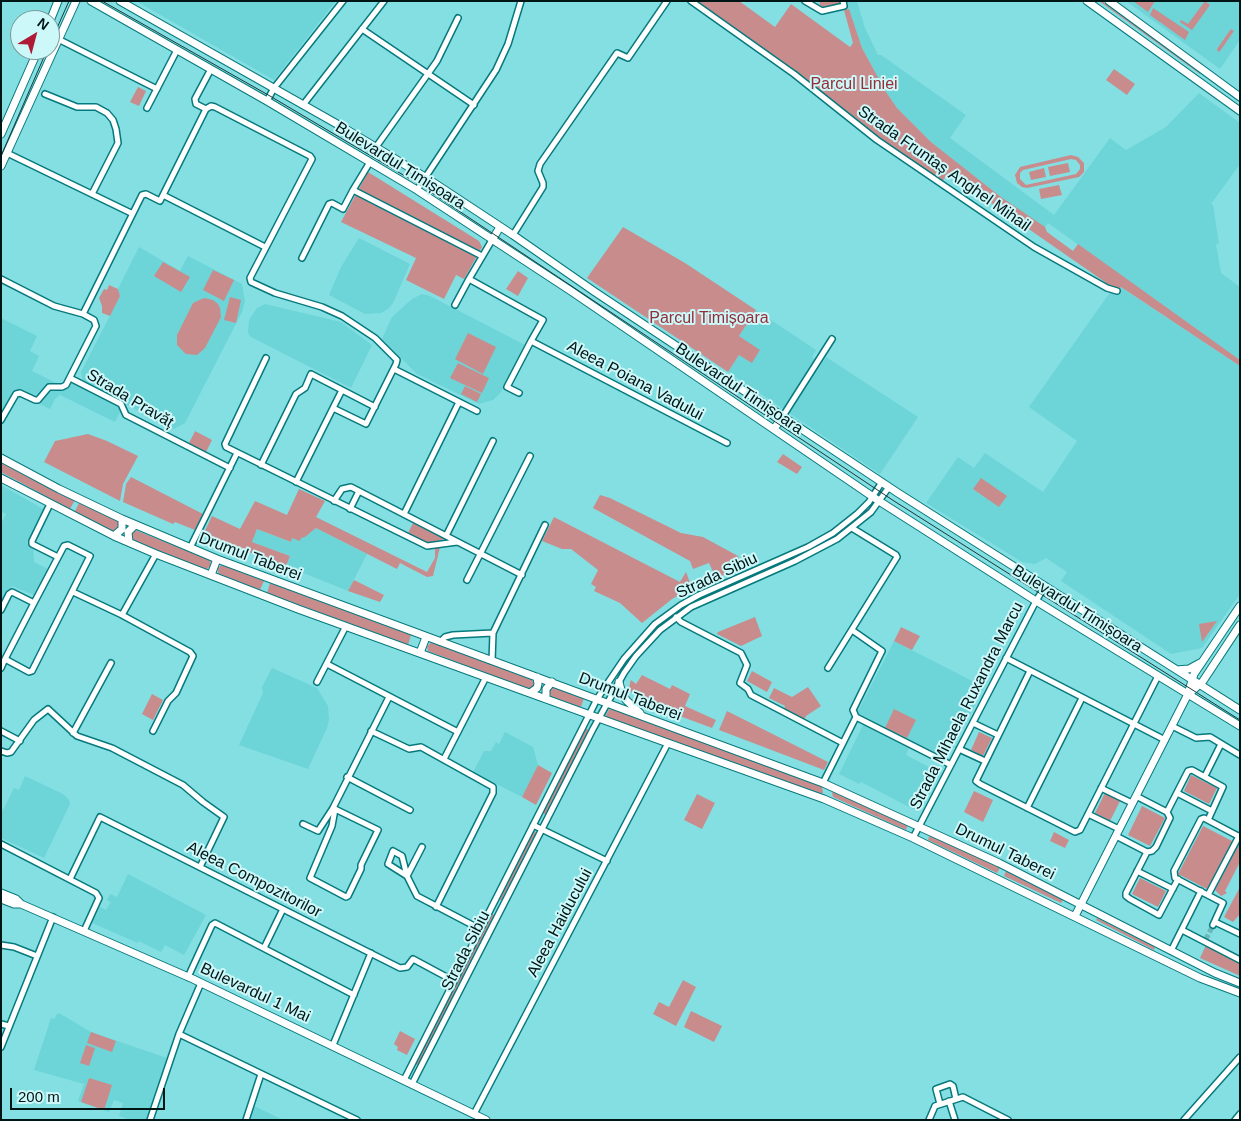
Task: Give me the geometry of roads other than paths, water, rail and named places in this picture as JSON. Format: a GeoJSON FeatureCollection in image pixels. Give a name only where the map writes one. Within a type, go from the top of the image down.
{"type":"FeatureCollection","features":[{"type":"Feature","properties":{"kind":"main road"},"geometry":{"type":"LineString","coordinates":[[60,35],[76,1]]}},
{"type":"Feature","properties":{"kind":"main road","name":"Bulevardul Timișoara"},"geometry":{"type":"LineString","coordinates":[[91,1],[267,101],[417,190],[682,366],[879,502],[1240,726]]}},
{"type":"Feature","properties":{"kind":"main road","name":"Bulevardul Timișoara"},"geometry":{"type":"LineString","coordinates":[[120,1],[376,147],[425,178],[889,487],[1240,710]]}},
{"type":"Feature","properties":{"kind":"main road"},"geometry":{"type":"LineString","coordinates":[[1087,1],[1240,112]]}},
{"type":"Feature","properties":{"kind":"main road"},"geometry":{"type":"LineString","coordinates":[[1109,1],[1240,96]]}},
{"type":"Feature","properties":{"kind":"main road"},"geometry":{"type":"LineString","coordinates":[[1,134],[34,60]]}},
{"type":"Feature","properties":{"kind":"main road"},"geometry":{"type":"LineString","coordinates":[[1,166],[49,60]]}},
{"type":"Feature","properties":{"kind":"main road"},"geometry":{"type":"LineString","coordinates":[[1198,81],[1205,71]]}},
{"type":"Feature","properties":{"kind":"main road"},"geometry":{"type":"LineString","coordinates":[[492,240],[500,227]]}},
{"type":"Feature","properties":{"kind":"main road"},"geometry":{"type":"LineString","coordinates":[[571,292],[578,281]]}},
{"type":"Feature","properties":{"kind":"main road"},"geometry":{"type":"LineString","coordinates":[[682,366],[690,354]]}},
{"type":"Feature","properties":{"kind":"main road"},"geometry":{"type":"LineString","coordinates":[[774,429],[783,416]]}},
{"type":"Feature","properties":{"kind":"main road","name":"Drumul Taberei"},"geometry":{"type":"LineString","coordinates":[[1,458],[53,486],[122,519],[217,559],[826,784],[999,863],[1222,977],[1240,983]]}},
{"type":"Feature","properties":{"kind":"main road","name":"Drumul Taberei"},"geometry":{"type":"LineString","coordinates":[[1,478],[114,536],[156,554],[599,719],[824,798],[913,838],[1200,978],[1240,993]]}},
{"type":"Feature","properties":{"kind":"main road"},"geometry":{"type":"LineString","coordinates":[[114,536],[122,529],[122,519]]}},
{"type":"Feature","properties":{"kind":"main road"},"geometry":{"type":"LineString","coordinates":[[129,542],[128,532],[135,525]]}},
{"type":"Feature","properties":{"kind":"main road"},"geometry":{"type":"LineString","coordinates":[[211,575],[217,559]]}},
{"type":"Feature","properties":{"kind":"main road"},"geometry":{"type":"LineString","coordinates":[[1075,916],[1188,694],[1192,679],[1202,661],[1240,606]]}},
{"type":"Feature","properties":{"kind":"main road"},"geometry":{"type":"LineString","coordinates":[[1188,694],[1200,684],[1240,625]]}},
{"type":"Feature","properties":{"kind":"main road"},"geometry":{"type":"LineString","coordinates":[[420,653],[426,637]]}},
{"type":"Feature","properties":{"kind":"main road"},"geometry":{"type":"LineString","coordinates":[[1177,670],[1193,668],[1202,661]]}},
{"type":"Feature","properties":{"kind":"main road"},"geometry":{"type":"LineString","coordinates":[[530,693],[537,688],[537,677]]}},
{"type":"Feature","properties":{"kind":"main road"},"geometry":{"type":"LineString","coordinates":[[546,699],[546,689],[552,682]]}},
{"type":"Feature","properties":{"kind":"main road"},"geometry":{"type":"LineString","coordinates":[[619,682],[626,700],[644,716]]}},
{"type":"Feature","properties":{"kind":"main road"},"geometry":{"type":"LineString","coordinates":[[824,798],[826,784]]}},
{"type":"Feature","properties":{"kind":"main road","name":"Bulevardul 1 Mai"},"geometry":{"type":"LineString","coordinates":[[1,893],[21,904],[201,983],[486,1120]]}},
{"type":"Feature","properties":{"kind":"main road","name":"Bulevardul 1 Mai"},"geometry":{"type":"LineString","coordinates":[[1,899],[14,904],[21,904]]}},
{"type":"Feature","properties":{"kind":"main road"},"geometry":{"type":"LineString","coordinates":[[1155,956],[1160,945]]}},
{"type":"Feature","properties":{"kind":"main road"},"geometry":{"type":"LineString","coordinates":[[1200,978],[1240,999]]}},
{"type":"Feature","properties":{"kind":"street"},"geometry":{"type":"LineString","coordinates":[[126,1],[132,8]]}},
{"type":"Feature","properties":{"kind":"street"},"geometry":{"type":"LineString","coordinates":[[267,101],[274,88],[343,1]]}},
{"type":"Feature","properties":{"kind":"street"},"geometry":{"type":"LineString","coordinates":[[303,105],[384,1]]}},
{"type":"Feature","properties":{"kind":"street"},"geometry":{"type":"LineString","coordinates":[[417,190],[474,105],[501,60],[520,1]]}},
{"type":"Feature","properties":{"kind":"street"},"geometry":{"type":"LineString","coordinates":[[513,235],[543,187],[538,170],[540,164],[617,53],[628,58],[667,1]]}},
{"type":"Feature","properties":{"kind":"street","name":"Strada Fruntaș Anghel Mihail"},"geometry":{"type":"LineString","coordinates":[[691,1],[770,56],[877,140],[1034,247],[1106,288],[1117,291]]}},
{"type":"Feature","properties":{"kind":"street"},"geometry":{"type":"LineString","coordinates":[[805,1],[822,11],[844,6],[843,1]]}},
{"type":"Feature","properties":{"kind":"street"},"geometry":{"type":"LineString","coordinates":[[376,147],[442,52],[458,18]]}},
{"type":"Feature","properties":{"kind":"street"},"geometry":{"type":"LineString","coordinates":[[362,29],[474,105]]}},
{"type":"Feature","properties":{"kind":"street"},"geometry":{"type":"LineString","coordinates":[[60,40],[157,89]]}},
{"type":"Feature","properties":{"kind":"street"},"geometry":{"type":"LineString","coordinates":[[147,108],[177,50]]}},
{"type":"Feature","properties":{"kind":"street"},"geometry":{"type":"LineString","coordinates":[[206,110],[195,102],[211,69]]}},
{"type":"Feature","properties":{"kind":"street"},"geometry":{"type":"LineString","coordinates":[[45,94],[77,108],[96,107],[107,113],[113,120],[118,143],[92,194]]}},
{"type":"Feature","properties":{"kind":"street"},"geometry":{"type":"LineString","coordinates":[[83,314],[142,195],[146,194],[160,201],[206,110],[211,106],[215,107],[310,156],[312,159],[250,278],[251,282],[260,287],[322,307],[342,316],[378,341],[395,357],[397,362],[366,424],[334,408]]}},
{"type":"Feature","properties":{"kind":"street"},"geometry":{"type":"LineString","coordinates":[[7,153],[132,214]]}},
{"type":"Feature","properties":{"kind":"street"},"geometry":{"type":"LineString","coordinates":[[302,258],[329,204],[332,203],[343,209],[352,190],[370,162]]}},
{"type":"Feature","properties":{"kind":"street"},"geometry":{"type":"LineString","coordinates":[[352,190],[482,256]]}},
{"type":"Feature","properties":{"kind":"street"},"geometry":{"type":"LineString","coordinates":[[163,195],[266,247]]}},
{"type":"Feature","properties":{"kind":"street"},"geometry":{"type":"LineString","coordinates":[[455,305],[492,240]]}},
{"type":"Feature","properties":{"kind":"street"},"geometry":{"type":"LineString","coordinates":[[1,279],[54,306],[83,314],[94,320],[96,326],[70,378],[64,386],[49,387],[38,400],[20,393],[16,394],[1,420]]}},
{"type":"Feature","properties":{"kind":"street"},"geometry":{"type":"LineString","coordinates":[[469,279],[543,320],[507,387],[519,393]]}},
{"type":"Feature","properties":{"kind":"street"},"geometry":{"type":"LineString","coordinates":[[783,416],[832,340]]}},
{"type":"Feature","properties":{"kind":"street","name":"Aleea Poiana Vadului"},"geometry":{"type":"LineString","coordinates":[[531,341],[727,443]]}},
{"type":"Feature","properties":{"kind":"street"},"geometry":{"type":"LineString","coordinates":[[266,358],[224,445],[226,447],[427,546],[457,542]]}},
{"type":"Feature","properties":{"kind":"street"},"geometry":{"type":"LineString","coordinates":[[394,369],[476,411]]}},
{"type":"Feature","properties":{"kind":"street"},"geometry":{"type":"LineString","coordinates":[[261,465],[296,394],[305,388],[311,374],[375,407]]}},
{"type":"Feature","properties":{"kind":"street","name":"Strada Pravăț"},"geometry":{"type":"LineString","coordinates":[[70,378],[121,404],[126,415],[230,468]]}},
{"type":"Feature","properties":{"kind":"street"},"geometry":{"type":"LineString","coordinates":[[296,482],[342,390]]}},
{"type":"Feature","properties":{"kind":"street"},"geometry":{"type":"LineString","coordinates":[[404,514],[459,402]]}},
{"type":"Feature","properties":{"kind":"street"},"geometry":{"type":"LineString","coordinates":[[446,536],[493,441]]}},
{"type":"Feature","properties":{"kind":"street"},"geometry":{"type":"LineString","coordinates":[[190,548],[237,453]]}},
{"type":"Feature","properties":{"kind":"street"},"geometry":{"type":"LineString","coordinates":[[467,580],[530,456]]}},
{"type":"Feature","properties":{"kind":"street","name":"Strada Sibiu"},"geometry":{"type":"LineString","coordinates":[[404,1080],[597,699],[634,646],[665,616],[699,595],[792,555],[824,539],[857,514],[882,482]]}},
{"type":"Feature","properties":{"kind":"street"},"geometry":{"type":"LineString","coordinates":[[334,501],[338,492],[345,487],[351,487],[522,575]]}},
{"type":"Feature","properties":{"kind":"street","name":"Strada Sibiu"},"geometry":{"type":"LineString","coordinates":[[412,1084],[599,719],[629,665],[651,639],[676,617],[701,601],[810,554],[837,539],[871,512],[889,487]]}},
{"type":"Feature","properties":{"kind":"street"},"geometry":{"type":"LineString","coordinates":[[350,508],[359,491]]}},
{"type":"Feature","properties":{"kind":"street"},"geometry":{"type":"LineString","coordinates":[[50,504],[32,540],[32,544],[58,557]]}},
{"type":"Feature","properties":{"kind":"street"},"geometry":{"type":"LineString","coordinates":[[492,661],[493,633],[545,526]]}},
{"type":"Feature","properties":{"kind":"street"},"geometry":{"type":"LineString","coordinates":[[828,668],[897,557],[852,528]]}},
{"type":"Feature","properties":{"kind":"street"},"geometry":{"type":"LineString","coordinates":[[1,668],[66,545],[90,556],[32,671],[29,672],[6,660]]}},
{"type":"Feature","properties":{"kind":"street"},"geometry":{"type":"LineString","coordinates":[[122,615],[156,554]]}},
{"type":"Feature","properties":{"kind":"street","name":"Strada Mihaela Ruxandra Marcu"},"geometry":{"type":"LineString","coordinates":[[913,838],[1045,586]]}},
{"type":"Feature","properties":{"kind":"street"},"geometry":{"type":"LineString","coordinates":[[1,610],[9,594],[12,592],[34,603]]}},
{"type":"Feature","properties":{"kind":"street"},"geometry":{"type":"LineString","coordinates":[[73,592],[122,615],[190,652],[192,656],[176,693],[168,701],[153,731]]}},
{"type":"Feature","properties":{"kind":"street"},"geometry":{"type":"LineString","coordinates":[[676,617],[681,622],[741,652],[747,666],[740,684],[748,689],[754,697],[844,743]]}},
{"type":"Feature","properties":{"kind":"street"},"geometry":{"type":"LineString","coordinates":[[317,682],[346,626]]}},
{"type":"Feature","properties":{"kind":"street"},"geometry":{"type":"LineString","coordinates":[[852,630],[882,651],[853,710],[856,717],[951,765]]}},
{"type":"Feature","properties":{"kind":"street"},"geometry":{"type":"LineString","coordinates":[[440,642],[445,637],[452,635],[493,633]]}},
{"type":"Feature","properties":{"kind":"street"},"geometry":{"type":"LineString","coordinates":[[1006,658],[1165,740]]}},
{"type":"Feature","properties":{"kind":"street"},"geometry":{"type":"LineString","coordinates":[[73,733],[111,663]]}},
{"type":"Feature","properties":{"kind":"street"},"geometry":{"type":"LineString","coordinates":[[327,664],[458,732]]}},
{"type":"Feature","properties":{"kind":"street"},"geometry":{"type":"LineString","coordinates":[[1030,670],[976,778],[977,782],[1075,832],[1080,830],[1158,676]]}},
{"type":"Feature","properties":{"kind":"street"},"geometry":{"type":"LineString","coordinates":[[444,759],[486,677]]}},
{"type":"Feature","properties":{"kind":"street"},"geometry":{"type":"LineString","coordinates":[[304,824],[318,831],[334,808],[389,697]]}},
{"type":"Feature","properties":{"kind":"street"},"geometry":{"type":"LineString","coordinates":[[1027,808],[1082,698]]}},
{"type":"Feature","properties":{"kind":"street"},"geometry":{"type":"LineString","coordinates":[[1,751],[11,752],[34,720],[48,709],[73,733],[112,748],[183,785],[224,817],[200,867]]}},
{"type":"Feature","properties":{"kind":"street"},"geometry":{"type":"LineString","coordinates":[[826,784],[856,717]]}},
{"type":"Feature","properties":{"kind":"street"},"geometry":{"type":"LineString","coordinates":[[973,723],[998,735]]}},
{"type":"Feature","properties":{"kind":"street"},"geometry":{"type":"LineString","coordinates":[[1172,726],[1194,738],[1210,737],[1240,756]]}},
{"type":"Feature","properties":{"kind":"street"},"geometry":{"type":"LineString","coordinates":[[1,731],[20,741]]}},
{"type":"Feature","properties":{"kind":"street"},"geometry":{"type":"LineString","coordinates":[[371,732],[409,749],[421,747],[491,785],[494,789],[436,907]]}},
{"type":"Feature","properties":{"kind":"street","name":"Aleea Haiducului"},"geometry":{"type":"LineString","coordinates":[[474,1114],[668,743]]}},
{"type":"Feature","properties":{"kind":"street"},"geometry":{"type":"LineString","coordinates":[[1204,776],[1221,744]]}},
{"type":"Feature","properties":{"kind":"street"},"geometry":{"type":"LineString","coordinates":[[959,749],[985,762]]}},
{"type":"Feature","properties":{"kind":"street"},"geometry":{"type":"LineString","coordinates":[[1178,879],[1160,915],[1130,899],[1126,894],[1147,852],[1152,851],[1156,847],[1169,820],[1167,812],[1190,770],[1223,787],[1208,820]]}},
{"type":"Feature","properties":{"kind":"street"},"geometry":{"type":"LineString","coordinates":[[348,777],[410,810]]}},
{"type":"Feature","properties":{"kind":"street"},"geometry":{"type":"LineString","coordinates":[[1101,788],[1132,804]]}},
{"type":"Feature","properties":{"kind":"street"},"geometry":{"type":"LineString","coordinates":[[1177,793],[1212,811]]}},
{"type":"Feature","properties":{"kind":"street"},"geometry":{"type":"LineString","coordinates":[[1136,796],[1167,812]]}},
{"type":"Feature","properties":{"kind":"street"},"geometry":{"type":"LineString","coordinates":[[334,808],[378,830],[348,896],[344,897],[310,878],[332,826],[334,808]]}},
{"type":"Feature","properties":{"kind":"street"},"geometry":{"type":"LineString","coordinates":[[1088,814],[1147,852]]}},
{"type":"Feature","properties":{"kind":"street","name":"Aleea Compozitorilor"},"geometry":{"type":"LineString","coordinates":[[70,879],[100,817],[371,953],[404,968],[414,959],[454,981]]}},
{"type":"Feature","properties":{"kind":"street"},"geometry":{"type":"LineString","coordinates":[[1208,895],[1239,837],[1203,818],[1200,820],[1174,871],[1174,876],[1178,879],[1208,895],[1222,902],[1224,905],[1214,924],[1240,934]]}},
{"type":"Feature","properties":{"kind":"street"},"geometry":{"type":"LineString","coordinates":[[533,826],[607,861]]}},
{"type":"Feature","properties":{"kind":"street"},"geometry":{"type":"LineString","coordinates":[[1,844],[99,895],[84,931]]}},
{"type":"Feature","properties":{"kind":"street"},"geometry":{"type":"LineString","coordinates":[[407,876],[422,846]]}},
{"type":"Feature","properties":{"kind":"street"},"geometry":{"type":"LineString","coordinates":[[407,876],[388,864],[393,851],[402,856],[407,876],[417,896],[480,929]]}},
{"type":"Feature","properties":{"kind":"street"},"geometry":{"type":"LineString","coordinates":[[1138,871],[1173,889]]}},
{"type":"Feature","properties":{"kind":"street"},"geometry":{"type":"LineString","coordinates":[[1171,951],[1201,891]]}},
{"type":"Feature","properties":{"kind":"street"},"geometry":{"type":"LineString","coordinates":[[494,901],[503,906]]}},
{"type":"Feature","properties":{"kind":"street"},"geometry":{"type":"LineString","coordinates":[[264,948],[283,909]]}},
{"type":"Feature","properties":{"kind":"street"},"geometry":{"type":"LineString","coordinates":[[1,1047],[53,918]]}},
{"type":"Feature","properties":{"kind":"street"},"geometry":{"type":"LineString","coordinates":[[188,978],[213,923],[217,923],[354,995]]}},
{"type":"Feature","properties":{"kind":"street"},"geometry":{"type":"LineString","coordinates":[[1182,930],[1240,960]]}},
{"type":"Feature","properties":{"kind":"street"},"geometry":{"type":"LineString","coordinates":[[1,945],[14,947],[37,956]]}},
{"type":"Feature","properties":{"kind":"street"},"geometry":{"type":"LineString","coordinates":[[333,1045],[371,953]]}},
{"type":"Feature","properties":{"kind":"street"},"geometry":{"type":"LineString","coordinates":[[150,1120],[179,1034],[201,983]]}},
{"type":"Feature","properties":{"kind":"street"},"geometry":{"type":"LineString","coordinates":[[1,1024],[9,1026]]}},
{"type":"Feature","properties":{"kind":"street"},"geometry":{"type":"LineString","coordinates":[[179,1034],[354,1119]]}},
{"type":"Feature","properties":{"kind":"street"},"geometry":{"type":"LineString","coordinates":[[1184,1120],[1240,1057]]}},
{"type":"Feature","properties":{"kind":"street"},"geometry":{"type":"LineString","coordinates":[[246,1120],[261,1074]]}},
{"type":"Feature","properties":{"kind":"street"},"geometry":{"type":"LineString","coordinates":[[940,1104],[936,1089],[950,1084],[956,1099]]}},
{"type":"Feature","properties":{"kind":"street"},"geometry":{"type":"LineString","coordinates":[[928,1120],[935,1106],[963,1097],[1008,1120]]}},
{"type":"Feature","properties":{"kind":"street"},"geometry":{"type":"LineString","coordinates":[[949,1101],[955,1120]]}},
{"type":"Feature","properties":{"kind":"street"},"geometry":{"type":"LineString","coordinates":[[1235,1120],[1240,1114]]}},
{"type":"Feature","properties":{"kind":"tunnel"},"geometry":{"type":"LineString","coordinates":[[1206,939],[1213,925]]}},
{"type":"Feature","properties":{"kind":"tram line"},"geometry":{"type":"LineString","coordinates":[[60,21],[69,1]]}},
{"type":"Feature","properties":{"kind":"tram line"},"geometry":{"type":"LineString","coordinates":[[102,1],[270,96],[420,185],[894,501],[1240,720]]}},
{"type":"Feature","properties":{"kind":"tram line"},"geometry":{"type":"LineString","coordinates":[[1,156],[43,60]]}},
{"type":"Feature","properties":{"kind":"park label","name":"Parcul Liniei"},"geometry":{"type":"Point","coordinates":[854,85]}},
{"type":"Feature","properties":{"kind":"park label","name":"Parcul Timișoara"},"geometry":{"type":"Point","coordinates":[709,319]}}]}
